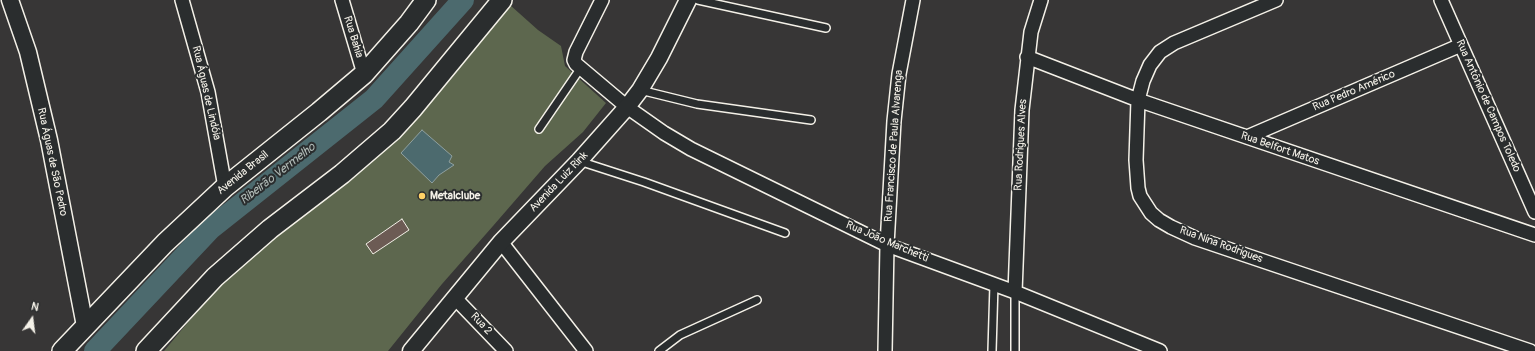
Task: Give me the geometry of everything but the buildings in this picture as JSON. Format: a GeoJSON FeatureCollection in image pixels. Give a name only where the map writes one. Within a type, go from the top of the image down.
{"type":"FeatureCollection","features":[{"type":"Feature","properties":{"kind":"main road","name":"Avenida Brasil"},"geometry":{"type":"LineString","coordinates":[[62,351],[165,243],[225,187],[364,74],[409,23],[426,0]]}},
{"type":"Feature","properties":{"kind":"main road"},"geometry":{"type":"LineString","coordinates":[[146,351],[215,277],[270,229],[342,174],[392,131],[502,0]]}},
{"type":"Feature","properties":{"kind":"street","name":"Rua Águas de São Pedro"},"geometry":{"type":"LineString","coordinates":[[10,0],[28,52],[49,140],[85,326]]}},
{"type":"Feature","properties":{"kind":"street","name":"Rua Águas de Lindóia"},"geometry":{"type":"LineString","coordinates":[[182,0],[208,92],[225,187]]}},
{"type":"Feature","properties":{"kind":"street","name":"Rua Bahia"},"geometry":{"type":"LineString","coordinates":[[342,0],[364,74]]}},
{"type":"Feature","properties":{"kind":"street"},"geometry":{"type":"LineString","coordinates":[[580,68],[574,60],[576,52],[602,0]]}},
{"type":"Feature","properties":{"kind":"street","name":"Avenida Luiz Rink"},"geometry":{"type":"LineString","coordinates":[[411,351],[501,242],[579,161],[627,107],[640,90],[688,0]]}},
{"type":"Feature","properties":{"kind":"street","name":"Rua Francisco de Paula Alvarenga"},"geometry":{"type":"LineString","coordinates":[[885,351],[887,244],[894,122],[899,74],[914,0]]}},
{"type":"Feature","properties":{"kind":"street","name":"Rua Rodrigues Alves"},"geometry":{"type":"LineString","coordinates":[[1015,292],[1022,110],[1027,57],[1033,26],[1041,0]]}},
{"type":"Feature","properties":{"kind":"street","name":"Rua Nina Rodrigues"},"geometry":{"type":"LineString","coordinates":[[1276,0],[1174,42],[1160,52],[1150,65],[1143,81],[1138,100],[1136,160],[1138,188],[1145,205],[1159,220],[1195,238],[1528,351]]}},
{"type":"Feature","properties":{"kind":"street","name":"Rua Antônio de Campos Toledo"},"geometry":{"type":"LineString","coordinates":[[1441,0],[1535,212]]}},
{"type":"Feature","properties":{"kind":"street","name":"Rua Pedro Américo"},"geometry":{"type":"LineString","coordinates":[[1247,137],[1461,45]]}},
{"type":"Feature","properties":{"kind":"street","name":"Rua Belfort Matos"},"geometry":{"type":"LineString","coordinates":[[1027,57],[1138,100],[1535,235]]}},
{"type":"Feature","properties":{"kind":"street","name":"Rua João Marchetti"},"geometry":{"type":"LineString","coordinates":[[580,68],[627,107],[664,133],[691,149],[887,244],[1015,292],[1160,351]]}},
{"type":"Feature","properties":{"kind":"street"},"geometry":{"type":"LineString","coordinates":[[501,242],[586,351]]}},
{"type":"Feature","properties":{"kind":"street","name":"Rua 2"},"geometry":{"type":"LineString","coordinates":[[456,298],[506,351]]}},
{"type":"Feature","properties":{"kind":"lane"},"geometry":{"type":"LineString","coordinates":[[698,0],[826,28]]}},
{"type":"Feature","properties":{"kind":"lane"},"geometry":{"type":"LineString","coordinates":[[539,129],[580,68]]}},
{"type":"Feature","properties":{"kind":"lane"},"geometry":{"type":"LineString","coordinates":[[640,90],[697,104],[811,120]]}},
{"type":"Feature","properties":{"kind":"lane"},"geometry":{"type":"LineString","coordinates":[[579,161],[644,182],[785,233]]}},
{"type":"Feature","properties":{"kind":"lane"},"geometry":{"type":"LineString","coordinates":[[992,351],[994,284]]}},
{"type":"Feature","properties":{"kind":"lane"},"geometry":{"type":"LineString","coordinates":[[1015,292],[1015,351]]}},
{"type":"Feature","properties":{"kind":"lane"},"geometry":{"type":"LineString","coordinates":[[659,351],[680,335],[757,300]]}},
{"type":"Feature","properties":{"kind":"green space","name":"Metalclube"},"geometry":{"type":"Polygon","coordinates":[[[510,5],[538,30],[561,46],[565,66],[606,103],[583,132],[545,166],[442,284],[388,351],[164,351],[220,284],[464,61],[510,5]]]}},
{"type":"Feature","properties":{"kind":"water"},"geometry":{"type":"Polygon","coordinates":[[[422,130],[452,156],[449,162],[454,165],[439,175],[432,183],[401,153],[422,130]]]}},
{"type":"Feature","properties":{"kind":"waterway","name":"Ribeirão Vermelho"},"geometry":{"type":"LineString","coordinates":[[95,351],[210,229],[374,99],[463,0]]}},
{"type":"Feature","properties":{"kind":"place","name":"Metalclube"},"geometry":{"type":"Point","coordinates":[422,196]}}]}
